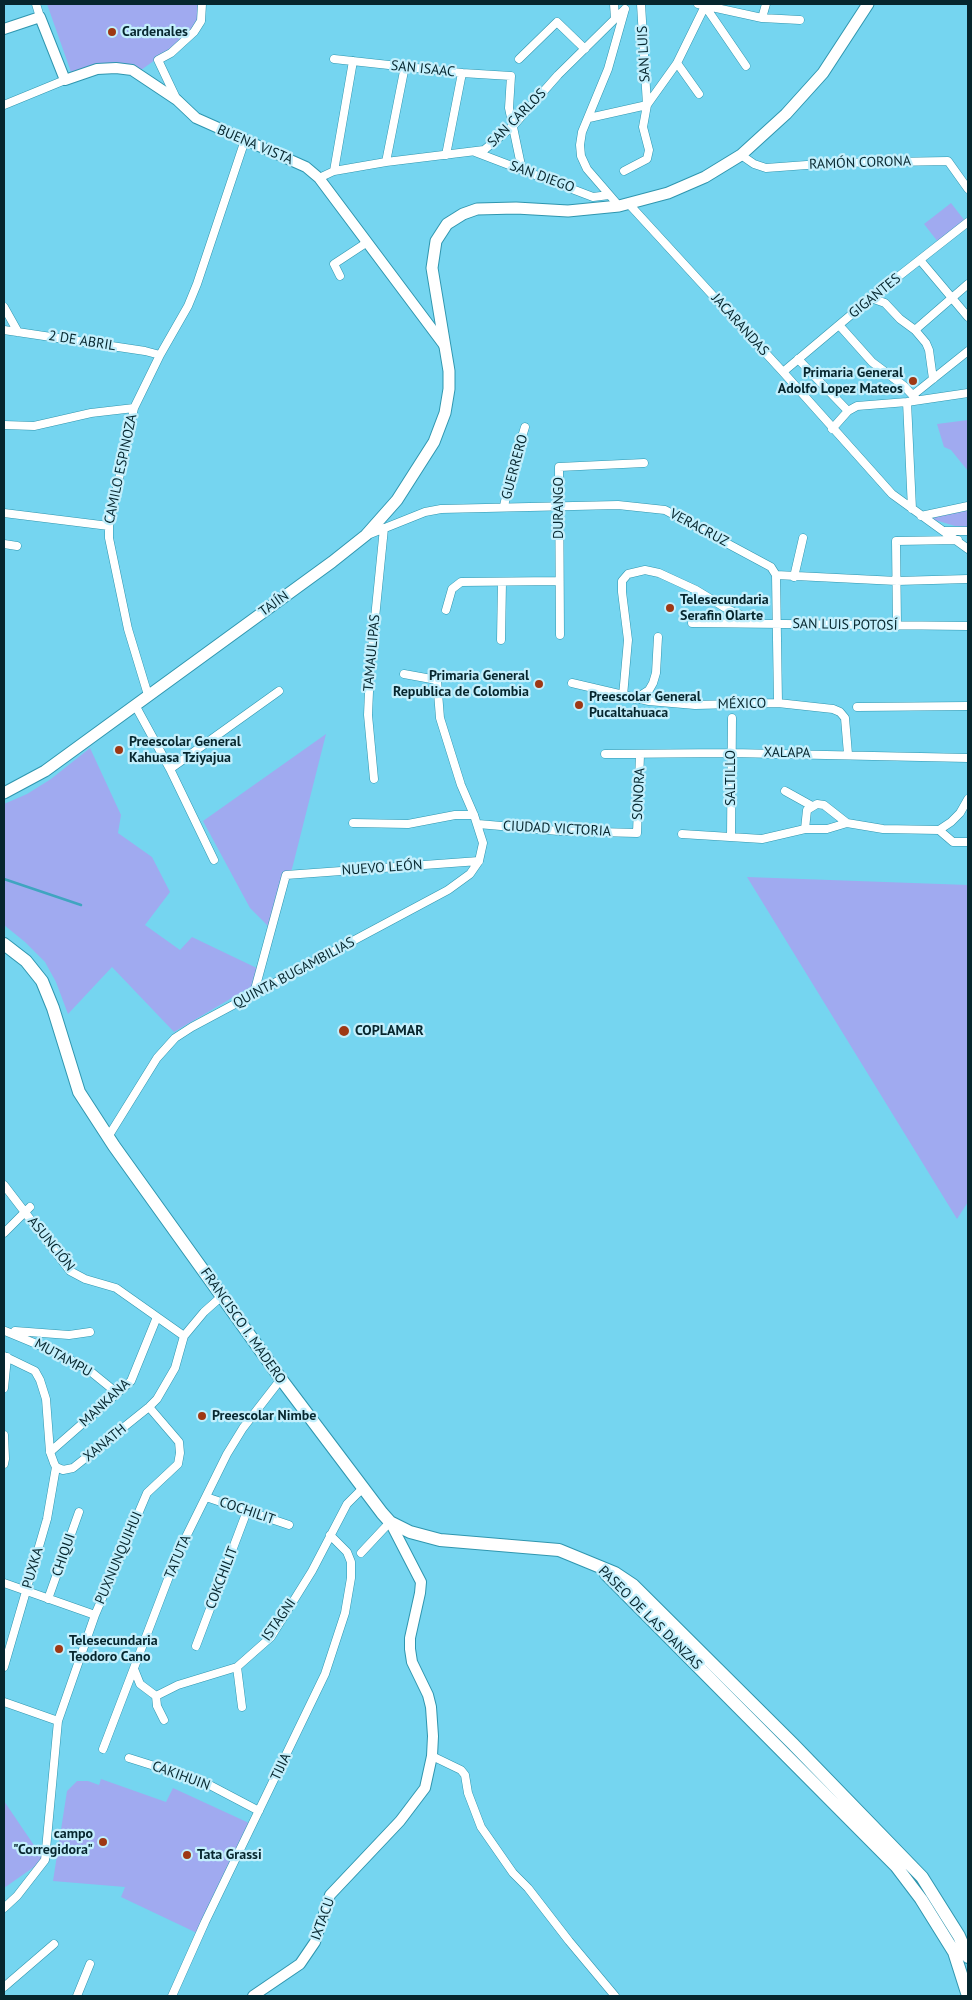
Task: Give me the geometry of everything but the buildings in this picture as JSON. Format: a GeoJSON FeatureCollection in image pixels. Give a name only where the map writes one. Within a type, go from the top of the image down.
{"type":"FeatureCollection","features":[{"type":"Feature","properties":{"kind":"main road","name":"TAJÍN"},"geometry":{"type":"LineString","coordinates":[[4,793],[45,771],[366,535],[397,500],[434,442],[446,413],[449,371],[434,284],[432,260],[436,241],[447,224],[463,214],[477,209],[516,208],[575,211],[624,205],[675,190],[705,177],[741,155],[786,114],[823,73],[868,4]]}},
{"type":"Feature","properties":{"kind":"main road","name":"FRANCISCO I. MADERO"},"geometry":{"type":"LineString","coordinates":[[4,944],[26,961],[42,981],[53,1008],[79,1092],[108,1137],[281,1379],[362,1489],[390,1522],[410,1532],[440,1540],[559,1550],[584,1559],[594,1565]]}},
{"type":"Feature","properties":{"kind":"main road","name":"PASEO DE LAS DANZAS"},"geometry":{"type":"LineString","coordinates":[[594,1565],[614,1573],[633,1585],[788,1748],[922,1877],[943,1908],[962,1952],[968,1996]]}},
{"type":"Feature","properties":{"kind":"street"},"geometry":{"type":"LineString","coordinates":[[36,4],[65,80]]}},
{"type":"Feature","properties":{"kind":"street"},"geometry":{"type":"LineString","coordinates":[[177,100],[158,60],[171,53],[194,32],[201,21],[202,4]]}},
{"type":"Feature","properties":{"kind":"street"},"geometry":{"type":"LineString","coordinates":[[614,4],[615,19]]}},
{"type":"Feature","properties":{"kind":"street","name":"SAN LUIS"},"geometry":{"type":"LineString","coordinates":[[624,171],[647,160],[649,150],[643,127],[647,105],[641,4]]}},
{"type":"Feature","properties":{"kind":"street"},"geometry":{"type":"LineString","coordinates":[[762,18],[766,4]]}},
{"type":"Feature","properties":{"kind":"street"},"geometry":{"type":"LineString","coordinates":[[588,118],[647,105],[677,63],[702,5]]}},
{"type":"Feature","properties":{"kind":"street"},"geometry":{"type":"LineString","coordinates":[[702,5],[762,18],[800,20]]}},
{"type":"Feature","properties":{"kind":"street"},"geometry":{"type":"LineString","coordinates":[[702,5],[746,66]]}},
{"type":"Feature","properties":{"kind":"street","name":"SAN CARLOS"},"geometry":{"type":"LineString","coordinates":[[319,178],[334,172],[386,162],[475,152],[492,144],[513,126],[626,6]]}},
{"type":"Feature","properties":{"kind":"street","name":"JACARANDAS"},"geometry":{"type":"LineString","coordinates":[[626,6],[608,69],[582,132],[581,156],[587,169],[609,194],[624,205],[783,372],[892,494],[968,549]]}},
{"type":"Feature","properties":{"kind":"street"},"geometry":{"type":"LineString","coordinates":[[4,29],[40,17]]}},
{"type":"Feature","properties":{"kind":"street"},"geometry":{"type":"LineString","coordinates":[[520,59],[557,22],[585,49]]}},
{"type":"Feature","properties":{"kind":"street","name":"SAN ISAAC"},"geometry":{"type":"LineString","coordinates":[[334,59],[462,73],[512,76],[509,108],[513,126]]}},
{"type":"Feature","properties":{"kind":"street"},"geometry":{"type":"LineString","coordinates":[[334,172],[353,61]]}},
{"type":"Feature","properties":{"kind":"street"},"geometry":{"type":"LineString","coordinates":[[677,63],[699,94]]}},
{"type":"Feature","properties":{"kind":"street"},"geometry":{"type":"LineString","coordinates":[[386,162],[405,66]]}},
{"type":"Feature","properties":{"kind":"street","name":"BUENA VISTA"},"geometry":{"type":"LineString","coordinates":[[4,105],[97,69],[116,68],[132,70],[177,100],[196,118],[306,167],[319,178],[366,243],[444,344]]}},
{"type":"Feature","properties":{"kind":"street"},"geometry":{"type":"LineString","coordinates":[[446,155],[462,73]]}},
{"type":"Feature","properties":{"kind":"street"},"geometry":{"type":"LineString","coordinates":[[513,126],[522,170]]}},
{"type":"Feature","properties":{"kind":"street","name":"CAMILO ESPINOZA"},"geometry":{"type":"LineString","coordinates":[[148,695],[128,629],[109,538],[109,526],[134,408],[160,355],[188,306],[245,140]]}},
{"type":"Feature","properties":{"kind":"street","name":"SAN DIEGO"},"geometry":{"type":"LineString","coordinates":[[475,152],[593,197],[602,197],[609,194]]}},
{"type":"Feature","properties":{"kind":"street","name":"RAMÓN CORONA"},"geometry":{"type":"LineString","coordinates":[[741,155],[754,164],[766,168],[834,163],[948,161],[968,189]]}},
{"type":"Feature","properties":{"kind":"street","name":"GIGANTES"},"geometry":{"type":"LineString","coordinates":[[783,372],[871,298],[968,222]]}},
{"type":"Feature","properties":{"kind":"street"},"geometry":{"type":"LineString","coordinates":[[340,276],[334,264],[366,243]]}},
{"type":"Feature","properties":{"kind":"street"},"geometry":{"type":"LineString","coordinates":[[920,260],[968,317]]}},
{"type":"Feature","properties":{"kind":"street"},"geometry":{"type":"LineString","coordinates":[[915,330],[968,284]]}},
{"type":"Feature","properties":{"kind":"street"},"geometry":{"type":"LineString","coordinates":[[871,298],[885,303],[900,319],[915,330],[926,343],[930,350],[933,380]]}},
{"type":"Feature","properties":{"kind":"street"},"geometry":{"type":"LineString","coordinates":[[4,307],[18,332]]}},
{"type":"Feature","properties":{"kind":"street"},"geometry":{"type":"LineString","coordinates":[[839,325],[872,362],[915,398],[968,393]]}},
{"type":"Feature","properties":{"kind":"street","name":"2 DE ABRIL"},"geometry":{"type":"LineString","coordinates":[[4,330],[145,351],[160,355]]}},
{"type":"Feature","properties":{"kind":"street"},"geometry":{"type":"LineString","coordinates":[[832,429],[848,411],[857,406],[908,402],[915,398],[933,380],[968,351]]}},
{"type":"Feature","properties":{"kind":"street"},"geometry":{"type":"LineString","coordinates":[[798,359],[848,411]]}},
{"type":"Feature","properties":{"kind":"street"},"geometry":{"type":"LineString","coordinates":[[908,402],[912,509]]}},
{"type":"Feature","properties":{"kind":"street"},"geometry":{"type":"LineString","coordinates":[[4,425],[34,426],[91,413],[134,408]]}},
{"type":"Feature","properties":{"kind":"street","name":"GUERRERO"},"geometry":{"type":"LineString","coordinates":[[504,506],[513,466],[525,427]]}},
{"type":"Feature","properties":{"kind":"street","name":"DURANGO"},"geometry":{"type":"LineString","coordinates":[[560,635],[559,466],[644,463]]}},
{"type":"Feature","properties":{"kind":"street","name":"VERACRUZ"},"geometry":{"type":"LineString","coordinates":[[366,535],[425,512],[441,509],[504,506],[618,505],[665,510],[771,567],[776,575]]}},
{"type":"Feature","properties":{"kind":"street"},"geometry":{"type":"LineString","coordinates":[[921,516],[968,506]]}},
{"type":"Feature","properties":{"kind":"street"},"geometry":{"type":"LineString","coordinates":[[4,513],[109,526]]}},
{"type":"Feature","properties":{"kind":"street","name":"TAMAULIPAS"},"geometry":{"type":"LineString","coordinates":[[374,779],[368,715],[370,668],[384,528]]}},
{"type":"Feature","properties":{"kind":"street"},"geometry":{"type":"LineString","coordinates":[[945,531],[968,531]]}},
{"type":"Feature","properties":{"kind":"street"},"geometry":{"type":"LineString","coordinates":[[794,577],[804,538]]}},
{"type":"Feature","properties":{"kind":"street"},"geometry":{"type":"LineString","coordinates":[[897,626],[898,581],[896,541],[958,540]]}},
{"type":"Feature","properties":{"kind":"street"},"geometry":{"type":"LineString","coordinates":[[4,544],[17,546]]}},
{"type":"Feature","properties":{"kind":"street"},"geometry":{"type":"LineString","coordinates":[[624,696],[628,640],[622,599],[622,581],[628,574],[634,571],[645,570],[659,574],[696,590],[729,610],[761,623]]}},
{"type":"Feature","properties":{"kind":"street"},"geometry":{"type":"LineString","coordinates":[[778,703],[776,575],[898,581],[968,579]]}},
{"type":"Feature","properties":{"kind":"street"},"geometry":{"type":"LineString","coordinates":[[446,610],[452,589],[461,582],[559,581]]}},
{"type":"Feature","properties":{"kind":"street"},"geometry":{"type":"LineString","coordinates":[[501,640],[502,582]]}},
{"type":"Feature","properties":{"kind":"street","name":"SAN LUIS POTOSÍ"},"geometry":{"type":"LineString","coordinates":[[692,623],[968,626]]}},
{"type":"Feature","properties":{"kind":"street"},"geometry":{"type":"LineString","coordinates":[[635,699],[649,690],[654,683],[658,637]]}},
{"type":"Feature","properties":{"kind":"street"},"geometry":{"type":"LineString","coordinates":[[404,674],[437,680],[440,718],[461,785],[478,824],[483,843],[479,861]]}},
{"type":"Feature","properties":{"kind":"street","name":"MÉXICO"},"geometry":{"type":"LineString","coordinates":[[572,683],[635,699],[695,705],[778,703],[833,708],[845,718],[848,754]]}},
{"type":"Feature","properties":{"kind":"street"},"geometry":{"type":"LineString","coordinates":[[170,769],[279,690]]}},
{"type":"Feature","properties":{"kind":"street"},"geometry":{"type":"LineString","coordinates":[[135,705],[170,769],[214,860]]}},
{"type":"Feature","properties":{"kind":"street"},"geometry":{"type":"LineString","coordinates":[[857,706],[968,706]]}},
{"type":"Feature","properties":{"kind":"street","name":"SALTILLO"},"geometry":{"type":"LineString","coordinates":[[731,837],[732,718]]}},
{"type":"Feature","properties":{"kind":"street","name":"XALAPA"},"geometry":{"type":"LineString","coordinates":[[605,754],[848,754],[968,758]]}},
{"type":"Feature","properties":{"kind":"street","name":"SONORA"},"geometry":{"type":"LineString","coordinates":[[637,833],[640,755]]}},
{"type":"Feature","properties":{"kind":"street"},"geometry":{"type":"LineString","coordinates":[[785,790],[812,806]]}},
{"type":"Feature","properties":{"kind":"street"},"geometry":{"type":"LineString","coordinates":[[682,834],[762,839],[805,830],[826,829],[847,823],[883,829],[939,830],[951,822],[968,799]]}},
{"type":"Feature","properties":{"kind":"street"},"geometry":{"type":"LineString","coordinates":[[805,830],[807,810],[817,804],[824,805],[847,823]]}},
{"type":"Feature","properties":{"kind":"street"},"geometry":{"type":"LineString","coordinates":[[353,824],[408,824],[455,815],[474,815]]}},
{"type":"Feature","properties":{"kind":"street","name":"CIUDAD VICTORIA"},"geometry":{"type":"LineString","coordinates":[[478,824],[637,833]]}},
{"type":"Feature","properties":{"kind":"street"},"geometry":{"type":"LineString","coordinates":[[939,830],[953,842],[968,842]]}},
{"type":"Feature","properties":{"kind":"street","name":"NUEVO LEÓN"},"geometry":{"type":"LineString","coordinates":[[254,993],[286,875],[479,861]]}},
{"type":"Feature","properties":{"kind":"street","name":"QUINTA BUGAMBILIAS"},"geometry":{"type":"LineString","coordinates":[[108,1137],[157,1058],[175,1038],[254,993],[448,890],[470,874],[479,861]]}},
{"type":"Feature","properties":{"kind":"street","name":"ASUNCIÓN"},"geometry":{"type":"LineString","coordinates":[[4,1185],[27,1210],[70,1271],[84,1279],[116,1288],[184,1336]]}},
{"type":"Feature","properties":{"kind":"street"},"geometry":{"type":"LineString","coordinates":[[4,1233],[27,1210]]}},
{"type":"Feature","properties":{"kind":"street","name":"XANATH"},"geometry":{"type":"LineString","coordinates":[[56,1467],[63,1470],[72,1468],[149,1407],[166,1385],[175,1368],[184,1336],[204,1312],[222,1296]]}},
{"type":"Feature","properties":{"kind":"street","name":"MANKANA"},"geometry":{"type":"LineString","coordinates":[[50,1452],[131,1380],[157,1317]]}},
{"type":"Feature","properties":{"kind":"street","name":"MUTAMPU"},"geometry":{"type":"LineString","coordinates":[[4,1331],[58,1354],[90,1371],[117,1393]]}},
{"type":"Feature","properties":{"kind":"street","name":"MUTAMPU"},"geometry":{"type":"LineString","coordinates":[[4,1331],[69,1336],[90,1332]]}},
{"type":"Feature","properties":{"kind":"street"},"geometry":{"type":"LineString","coordinates":[[4,1388],[5,1356],[35,1371],[46,1399],[50,1452],[56,1467]]}},
{"type":"Feature","properties":{"kind":"street","name":"TATUTA"},"geometry":{"type":"LineString","coordinates":[[103,1749],[178,1553],[227,1454],[243,1428],[281,1379]]}},
{"type":"Feature","properties":{"kind":"street","name":"PUXNUNQUIHUI"},"geometry":{"type":"LineString","coordinates":[[4,1908],[17,1896],[45,1860],[57,1724],[95,1615],[146,1493],[178,1464],[179,1442],[149,1407]]}},
{"type":"Feature","properties":{"kind":"street"},"geometry":{"type":"LineString","coordinates":[[4,1434],[4,1464]]}},
{"type":"Feature","properties":{"kind":"street","name":"PUXKA"},"geometry":{"type":"LineString","coordinates":[[4,1667],[47,1519],[56,1467]]}},
{"type":"Feature","properties":{"kind":"street","name":"ISTAGNI"},"geometry":{"type":"LineString","coordinates":[[156,1696],[178,1685],[237,1667],[271,1637],[312,1571],[347,1504],[362,1489]]}},
{"type":"Feature","properties":{"kind":"street","name":"COCHILIT"},"geometry":{"type":"LineString","coordinates":[[206,1497],[288,1525]]}},
{"type":"Feature","properties":{"kind":"street","name":"COKCHILIT"},"geometry":{"type":"LineString","coordinates":[[196,1646],[247,1511]]}},
{"type":"Feature","properties":{"kind":"street","name":"CHIQUI"},"geometry":{"type":"LineString","coordinates":[[48,1599],[79,1512]]}},
{"type":"Feature","properties":{"kind":"street"},"geometry":{"type":"LineString","coordinates":[[361,1553],[390,1522],[421,1582],[410,1638],[410,1649],[412,1662],[428,1695],[431,1708],[432,1756],[461,1770],[465,1775],[468,1793],[481,1827],[513,1873],[534,1895],[615,1996]]}},
{"type":"Feature","properties":{"kind":"street","name":"TIJIA"},"geometry":{"type":"LineString","coordinates":[[172,1996],[326,1674],[345,1613],[351,1578],[351,1562],[347,1552],[330,1534]]}},
{"type":"Feature","properties":{"kind":"street"},"geometry":{"type":"LineString","coordinates":[[4,1583],[95,1615]]}},
{"type":"Feature","properties":{"kind":"street"},"geometry":{"type":"LineString","coordinates":[[237,1667],[242,1707]]}},
{"type":"Feature","properties":{"kind":"street"},"geometry":{"type":"LineString","coordinates":[[134,1669],[140,1684],[156,1696],[157,1706],[164,1720]]}},
{"type":"Feature","properties":{"kind":"street"},"geometry":{"type":"LineString","coordinates":[[4,1702],[57,1724]]}},
{"type":"Feature","properties":{"kind":"street","name":"IXTACU"},"geometry":{"type":"LineString","coordinates":[[253,1996],[300,1964],[315,1942],[330,1895],[400,1820],[425,1788],[432,1756]]}},
{"type":"Feature","properties":{"kind":"street","name":"CAKIHUIN"},"geometry":{"type":"LineString","coordinates":[[129,1758],[202,1781],[259,1811]]}},
{"type":"Feature","properties":{"kind":"street"},"geometry":{"type":"LineString","coordinates":[[4,1987],[54,1944]]}},
{"type":"Feature","properties":{"kind":"street"},"geometry":{"type":"LineString","coordinates":[[77,1996],[90,1964]]}},
{"type":"Feature","properties":{"kind":"shaded area","name":"Cardenales"},"geometry":{"type":"Polygon","coordinates":[[[47,4],[201,4],[199,19],[186,38],[141,70],[123,65],[103,65],[71,72],[47,4]]]}},
{"type":"Feature","properties":{"kind":"shaded area"},"geometry":{"type":"Polygon","coordinates":[[[951,203],[965,221],[938,242],[924,224],[951,203]]]}},
{"type":"Feature","properties":{"kind":"shaded area"},"geometry":{"type":"Polygon","coordinates":[[[968,420],[968,471],[951,450],[944,447],[937,424],[968,420]]]}},
{"type":"Feature","properties":{"kind":"shaded area"},"geometry":{"type":"Polygon","coordinates":[[[968,503],[968,527],[955,526],[932,519],[968,503]]]}},
{"type":"Feature","properties":{"kind":"shaded area"},"geometry":{"type":"Polygon","coordinates":[[[326,734],[274,932],[250,908],[203,821],[326,734]]]}},
{"type":"Feature","properties":{"kind":"shaded area"},"geometry":{"type":"Polygon","coordinates":[[[90,748],[121,815],[118,833],[152,857],[170,892],[145,925],[180,950],[192,937],[263,971],[259,982],[174,1032],[112,967],[68,1014],[56,982],[45,962],[4,925],[4,804],[27,794],[51,779],[90,748]]]}},
{"type":"Feature","properties":{"kind":"shaded area"},"geometry":{"type":"Polygon","coordinates":[[[747,877],[968,885],[968,1202],[957,1219],[747,877]]]}},
{"type":"Feature","properties":{"kind":"shaded area"},"geometry":{"type":"Polygon","coordinates":[[[101,1779],[166,1802],[173,1788],[249,1823],[197,1933],[121,1897],[125,1887],[53,1881],[67,1791],[77,1781],[88,1781],[99,1785],[101,1779]]]}},
{"type":"Feature","properties":{"kind":"shaded area"},"geometry":{"type":"Polygon","coordinates":[[[4,1801],[44,1860],[4,1888],[4,1801]]]}},
{"type":"Feature","properties":{"kind":"waterway"},"geometry":{"type":"LineString","coordinates":[[4,879],[81,905]]}},
{"type":"Feature","properties":{"kind":"place","name":"Cardenales"},"geometry":{"type":"Point","coordinates":[112,32]}},
{"type":"Feature","properties":{"kind":"place","name":"Primaria General Adolfo Lopez Mateos"},"geometry":{"type":"Point","coordinates":[913,381]}},
{"type":"Feature","properties":{"kind":"place","name":"Telesecundaria Serafin Olarte"},"geometry":{"type":"Point","coordinates":[670,608]}},
{"type":"Feature","properties":{"kind":"place","name":"Primaria General Republica de Colombia"},"geometry":{"type":"Point","coordinates":[539,684]}},
{"type":"Feature","properties":{"kind":"place","name":"Preescolar General Pucaltahuaca"},"geometry":{"type":"Point","coordinates":[579,705]}},
{"type":"Feature","properties":{"kind":"place","name":"Preescolar General Kahuasa Tziyajua"},"geometry":{"type":"Point","coordinates":[119,750]}},
{"type":"Feature","properties":{"kind":"place","name":"COPLAMAR"},"geometry":{"type":"Point","coordinates":[344,1031]}},
{"type":"Feature","properties":{"kind":"place","name":"Preescolar Nimbe"},"geometry":{"type":"Point","coordinates":[202,1416]}},
{"type":"Feature","properties":{"kind":"place","name":"Telesecundaria Teodoro Cano"},"geometry":{"type":"Point","coordinates":[59,1649]}},
{"type":"Feature","properties":{"kind":"place","name":"campo \"Corregidora\""},"geometry":{"type":"Point","coordinates":[103,1842]}},
{"type":"Feature","properties":{"kind":"place","name":"Tata Grassi"},"geometry":{"type":"Point","coordinates":[187,1855]}}]}
